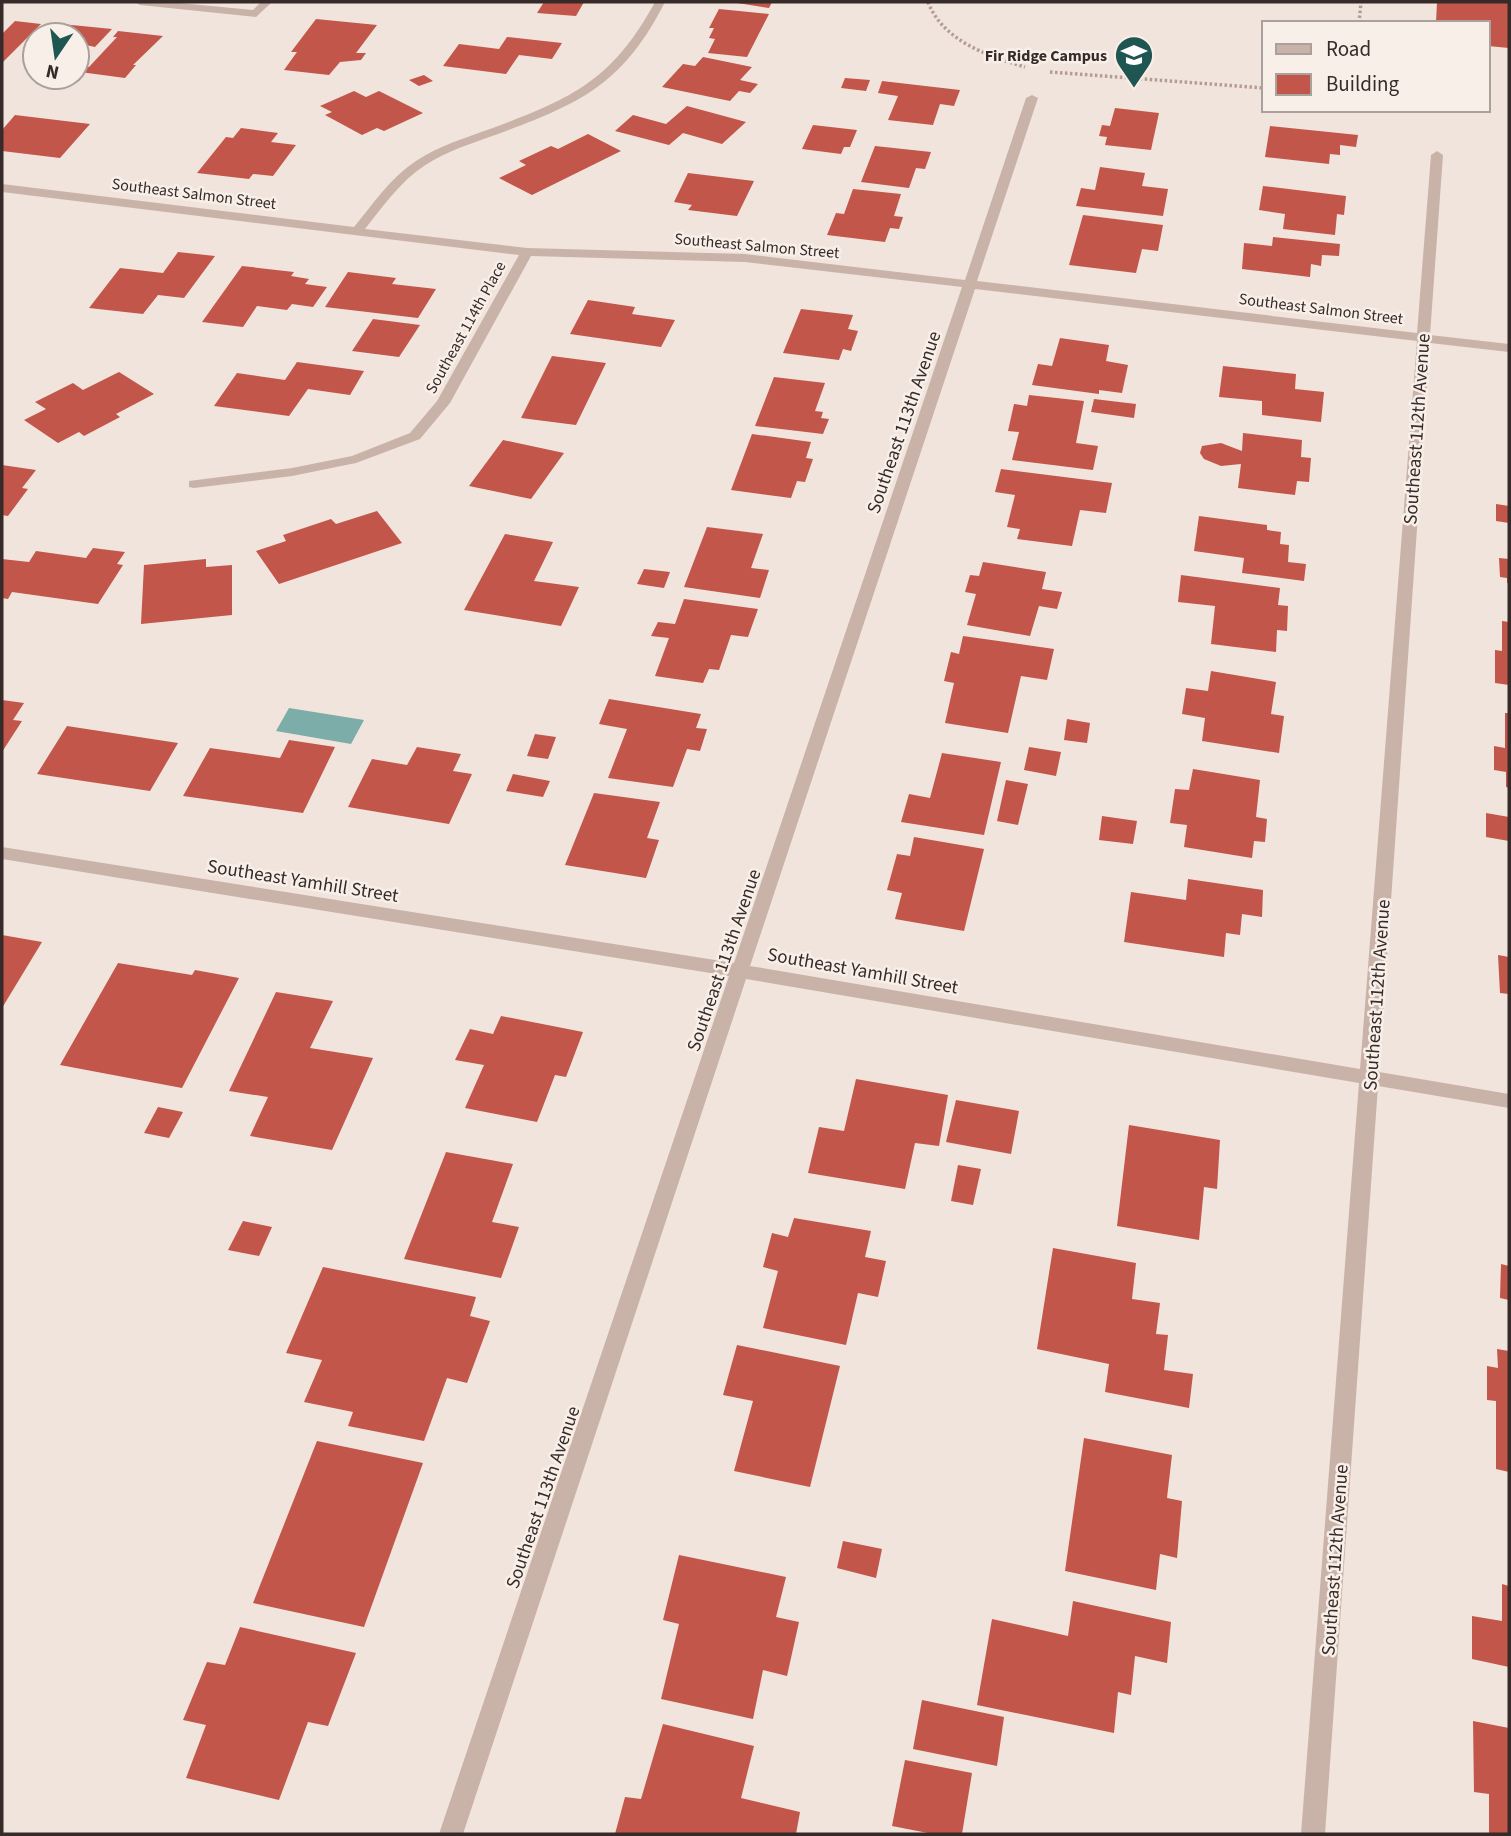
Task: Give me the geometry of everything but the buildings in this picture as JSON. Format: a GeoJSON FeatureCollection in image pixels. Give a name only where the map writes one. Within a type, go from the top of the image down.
{"type":"FeatureCollection","features":[{"type":"Feature","properties":{"kind":"street"},"geometry":{"type":"LineString","coordinates":[[140,2],[256,14],[267,2]]}},
{"type":"Feature","properties":{"kind":"street"},"geometry":{"type":"LineString","coordinates":[[357,231],[394,185],[417,165],[446,149],[536,116],[576,96],[609,74],[634,48],[660,2]]}},
{"type":"Feature","properties":{"kind":"street","name":"Southeast 113th Avenue"},"geometry":{"type":"LineString","coordinates":[[451,1834],[1032,99]]}},
{"type":"Feature","properties":{"kind":"street","name":"Southeast 112th Avenue"},"geometry":{"type":"LineString","coordinates":[[1313,1834],[1437,155]]}},
{"type":"Feature","properties":{"kind":"street","name":"Southeast Salmon Street"},"geometry":{"type":"LineString","coordinates":[[2,188],[527,252],[596,256],[692,255],[745,258],[1509,348]]}},
{"type":"Feature","properties":{"kind":"street","name":"Southeast 114th Place"},"geometry":{"type":"LineString","coordinates":[[194,484],[292,472],[356,459],[415,436],[443,403],[527,252]]}},
{"type":"Feature","properties":{"kind":"street","name":"Southeast Yamhill Street"},"geometry":{"type":"LineString","coordinates":[[2,853],[741,971],[1509,1101]]}},
{"type":"Feature","properties":{"kind":"path"},"geometry":{"type":"LineString","coordinates":[[928,2],[929,9],[967,45],[999,60],[1033,69]]}},
{"type":"Feature","properties":{"kind":"path"},"geometry":{"type":"LineString","coordinates":[[1359,21],[1361,2]]}},
{"type":"Feature","properties":{"kind":"path"},"geometry":{"type":"LineString","coordinates":[[1044,71],[1068,75],[1262,88]]}},
{"type":"Feature","properties":{"kind":"water"},"geometry":{"type":"Polygon","coordinates":[[[289,708],[364,720],[351,744],[276,731],[289,708]]]}},
{"type":"Feature","properties":{"kind":"place","name":"Fir Ridge Campus"},"geometry":{"type":"Point","coordinates":[1134,89]}}]}
